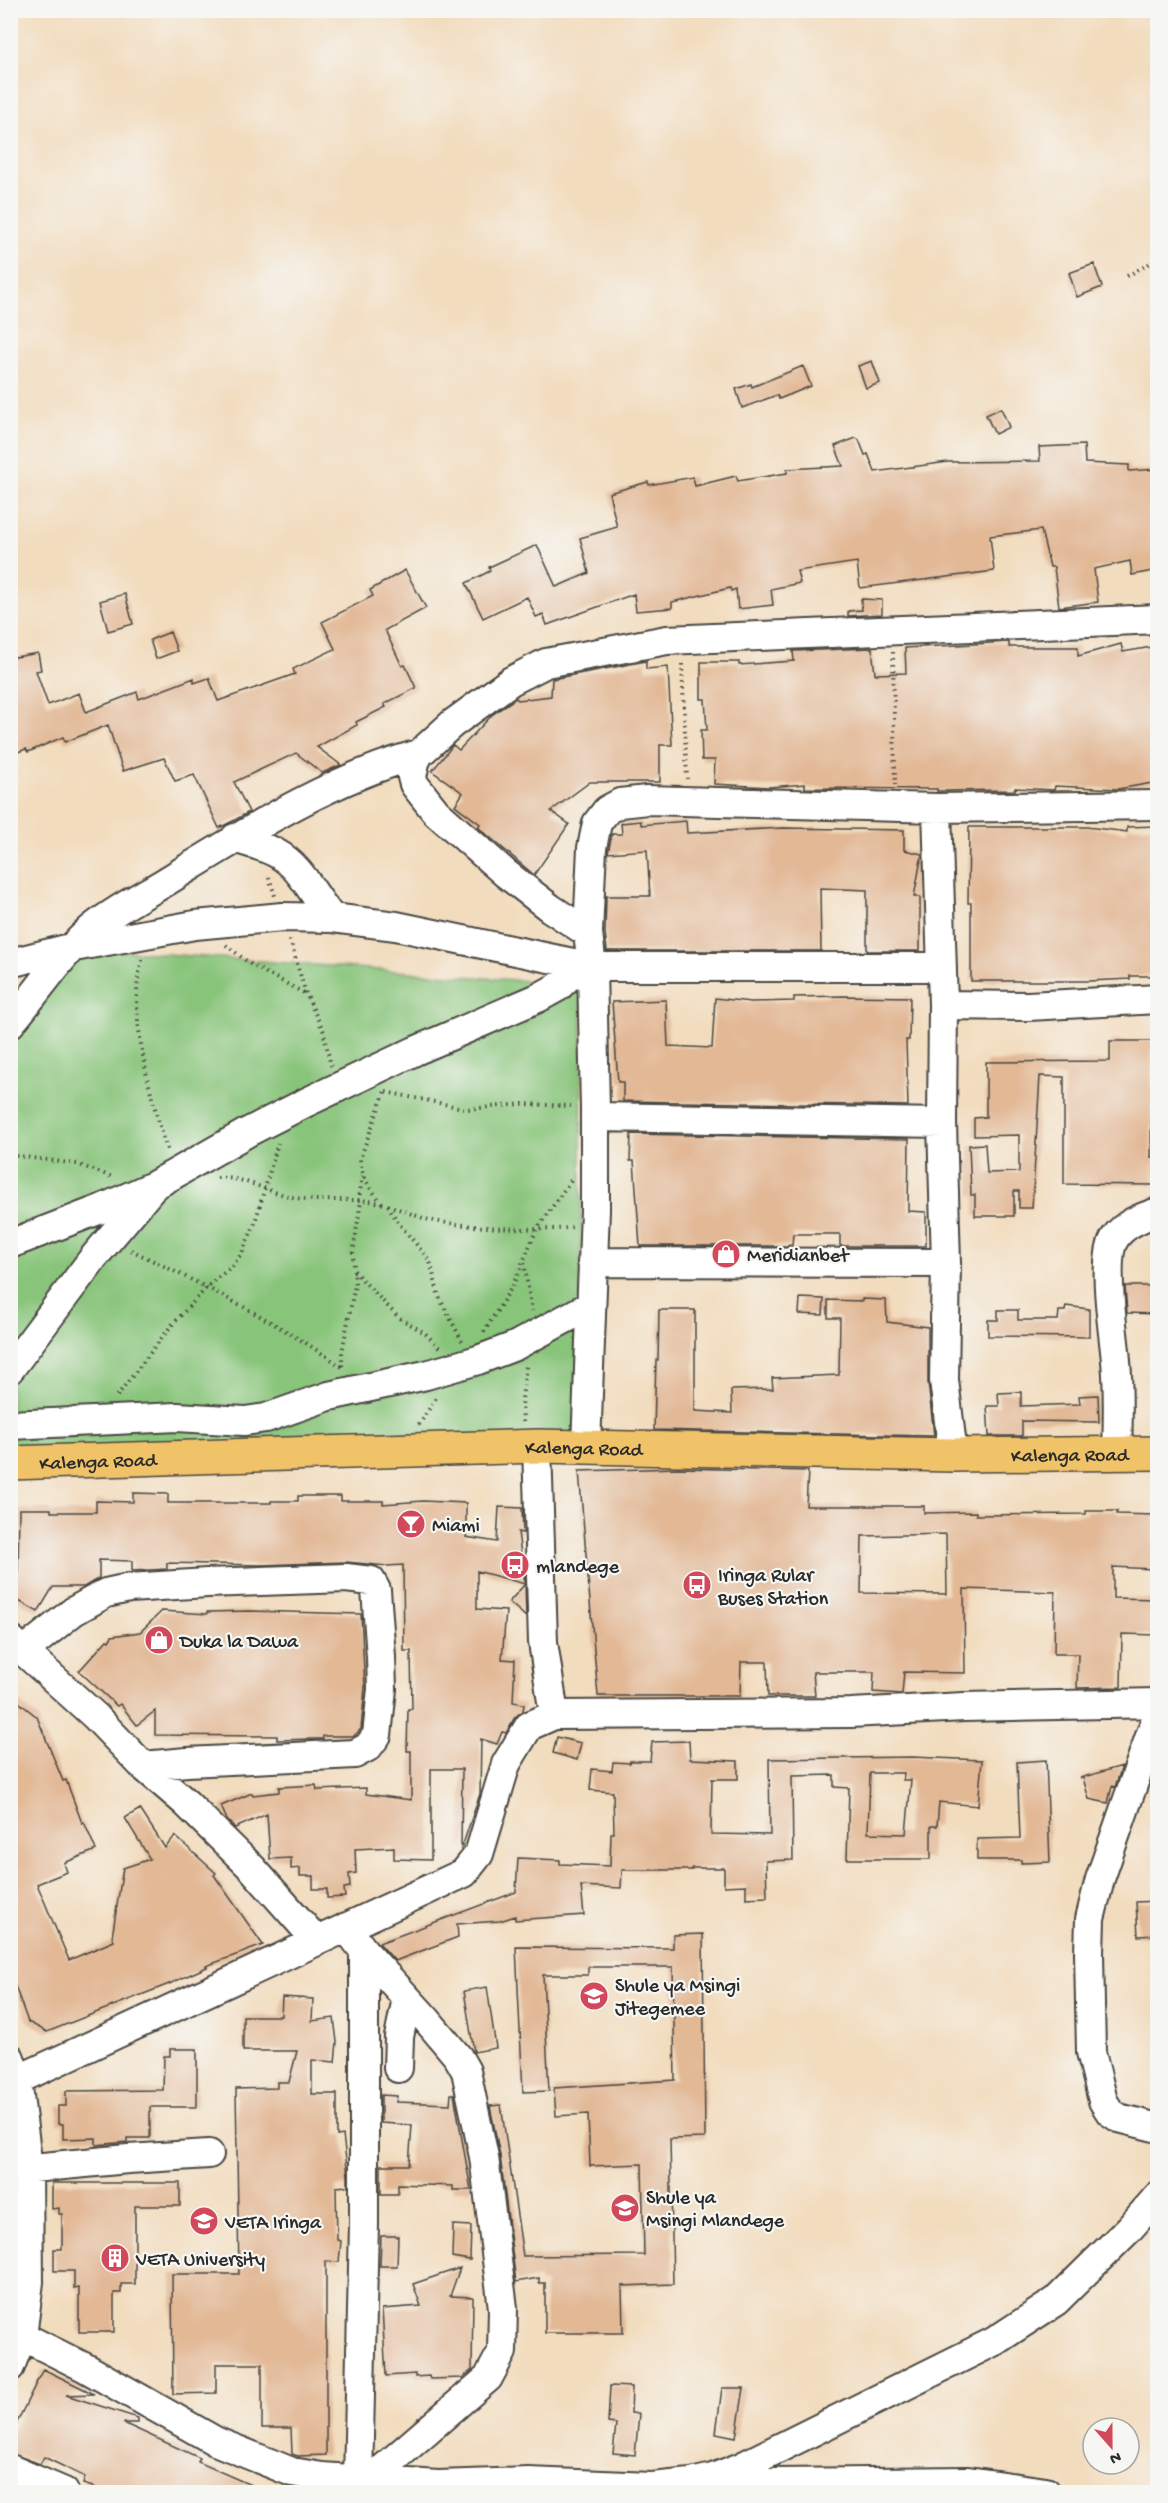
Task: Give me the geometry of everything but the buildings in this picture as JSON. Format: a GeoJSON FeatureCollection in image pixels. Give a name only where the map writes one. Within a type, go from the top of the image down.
{"type":"FeatureCollection","features":[{"type":"Feature","properties":{"kind":"main road","name":"Kalenga Road"},"geometry":{"type":"LineString","coordinates":[[10,1463],[530,1435],[586,1447],[952,1455],[1158,1453]]}},
{"type":"Feature","properties":{"kind":"street"},"geometry":{"type":"LineString","coordinates":[[10,1024],[44,980],[74,947],[107,918],[277,814],[350,779],[419,754],[472,708],[511,681],[546,663],[593,652],[681,639],[1158,619]]}},
{"type":"Feature","properties":{"kind":"street"},"geometry":{"type":"LineString","coordinates":[[419,754],[412,777],[424,798],[505,873],[550,908],[588,933]]}},
{"type":"Feature","properties":{"kind":"street"},"geometry":{"type":"LineString","coordinates":[[586,1447],[595,1218],[596,1113],[586,966],[592,848],[597,823],[607,810],[620,803],[647,800],[937,808],[1158,805]]}},
{"type":"Feature","properties":{"kind":"street"},"geometry":{"type":"LineString","coordinates":[[937,808],[943,1005],[944,1380],[952,1455]]}},
{"type":"Feature","properties":{"kind":"street"},"geometry":{"type":"LineString","coordinates":[[235,838],[286,859],[297,869],[332,918]]}},
{"type":"Feature","properties":{"kind":"street"},"geometry":{"type":"LineString","coordinates":[[10,963],[74,947],[172,929],[281,917],[332,918],[396,926],[586,966],[942,967]]}},
{"type":"Feature","properties":{"kind":"street"},"geometry":{"type":"LineString","coordinates":[[10,1244],[161,1181],[293,1109],[389,1063],[538,998],[558,987],[586,966]]}},
{"type":"Feature","properties":{"kind":"street"},"geometry":{"type":"LineString","coordinates":[[943,1005],[1028,1006],[1158,999]]}},
{"type":"Feature","properties":{"kind":"street"},"geometry":{"type":"LineString","coordinates":[[596,1113],[942,1123]]}},
{"type":"Feature","properties":{"kind":"street"},"geometry":{"type":"LineString","coordinates":[[10,1369],[108,1240],[161,1181]]}},
{"type":"Feature","properties":{"kind":"street"},"geometry":{"type":"LineString","coordinates":[[1118,1453],[1117,1373],[1110,1290],[1110,1252],[1114,1239],[1123,1230],[1137,1219],[1158,1212]]}},
{"type":"Feature","properties":{"kind":"street"},"geometry":{"type":"LineString","coordinates":[[592,1262],[945,1263]]}},
{"type":"Feature","properties":{"kind":"street"},"geometry":{"type":"LineString","coordinates":[[10,1425],[177,1417],[244,1420],[266,1418],[344,1380],[478,1360],[532,1337],[591,1305]]}},
{"type":"Feature","properties":{"kind":"street"},"geometry":{"type":"LineString","coordinates":[[530,1435],[543,1642],[554,1715]]}},
{"type":"Feature","properties":{"kind":"street"},"geometry":{"type":"LineString","coordinates":[[143,1766],[355,1754],[368,1747],[377,1735],[382,1689],[376,1590],[371,1581],[346,1578],[129,1588],[106,1593],[17,1645],[95,1716],[143,1766],[186,1803],[252,1868],[316,1940]]}},
{"type":"Feature","properties":{"kind":"street"},"geometry":{"type":"LineString","coordinates":[[10,2367],[22,2336],[29,2282],[19,2169],[14,2069],[346,1927],[464,1873],[473,1865],[479,1854],[506,1764],[529,1726],[554,1715],[851,1713],[964,1707],[1158,1703]]}},
{"type":"Feature","properties":{"kind":"street"},"geometry":{"type":"LineString","coordinates":[[1158,1713],[1100,1879],[1090,1919],[1089,1953],[1091,2052],[1103,2101],[1110,2112],[1119,2118],[1158,2128]]}},
{"type":"Feature","properties":{"kind":"street"},"geometry":{"type":"LineString","coordinates":[[346,1927],[364,1951],[458,2057],[466,2070],[483,2157],[503,2308],[502,2352],[488,2378],[364,2479]]}},
{"type":"Feature","properties":{"kind":"street"},"geometry":{"type":"LineString","coordinates":[[364,1951],[364,2479]]}},
{"type":"Feature","properties":{"kind":"street"},"geometry":{"type":"LineString","coordinates":[[398,2068],[399,2037],[407,1998]]}},
{"type":"Feature","properties":{"kind":"street"},"geometry":{"type":"LineString","coordinates":[[19,2169],[209,2154]]}},
{"type":"Feature","properties":{"kind":"street"},"geometry":{"type":"LineString","coordinates":[[22,2336],[86,2368],[215,2441],[292,2472],[438,2486],[528,2482],[652,2487],[691,2483],[713,2478],[741,2467],[995,2341],[1056,2301],[1129,2229],[1158,2196]]}},
{"type":"Feature","properties":{"kind":"street"},"geometry":{"type":"LineString","coordinates":[[10,2469],[64,2493]]}},
{"type":"Feature","properties":{"kind":"street"},"geometry":{"type":"LineString","coordinates":[[713,2478],[773,2483],[968,2481],[1046,2493]]}},
{"type":"Feature","properties":{"kind":"path"},"geometry":{"type":"LineString","coordinates":[[1127,276],[1158,259]]}},
{"type":"Feature","properties":{"kind":"path"},"geometry":{"type":"LineString","coordinates":[[892,630],[896,807]]}},
{"type":"Feature","properties":{"kind":"path"},"geometry":{"type":"LineString","coordinates":[[681,639],[688,801]]}},
{"type":"Feature","properties":{"kind":"path"},"geometry":{"type":"LineString","coordinates":[[268,850],[270,879],[306,994],[323,1030],[335,1089]]}},
{"type":"Feature","properties":{"kind":"path"},"geometry":{"type":"LineString","coordinates":[[204,924],[225,945],[253,966],[306,994]]}},
{"type":"Feature","properties":{"kind":"path"},"geometry":{"type":"LineString","coordinates":[[161,1181],[159,1125],[149,1079],[137,1001],[143,958],[172,929]]}},
{"type":"Feature","properties":{"kind":"path"},"geometry":{"type":"LineString","coordinates":[[344,1380],[342,1352],[354,1285],[353,1253],[362,1173],[360,1159],[385,1092],[389,1063]]}},
{"type":"Feature","properties":{"kind":"path"},"geometry":{"type":"LineString","coordinates":[[375,1092],[468,1109],[531,1104],[596,1113]]}},
{"type":"Feature","properties":{"kind":"path"},"geometry":{"type":"LineString","coordinates":[[98,1422],[171,1326],[206,1288],[233,1266],[242,1253],[254,1226],[278,1144],[293,1109]]}},
{"type":"Feature","properties":{"kind":"path"},"geometry":{"type":"LineString","coordinates":[[10,1155],[77,1164],[110,1176],[161,1181],[225,1178],[312,1201],[360,1201],[385,1204],[426,1219],[444,1222],[562,1229],[595,1218]]}},
{"type":"Feature","properties":{"kind":"path"},"geometry":{"type":"LineString","coordinates":[[461,1362],[513,1285],[537,1229],[565,1186],[573,1177],[595,1162]]}},
{"type":"Feature","properties":{"kind":"path"},"geometry":{"type":"LineString","coordinates":[[362,1173],[430,1261],[439,1297],[461,1362]]}},
{"type":"Feature","properties":{"kind":"path"},"geometry":{"type":"LineString","coordinates":[[108,1240],[248,1309],[304,1341],[344,1380]]}},
{"type":"Feature","properties":{"kind":"path"},"geometry":{"type":"LineString","coordinates":[[524,1259],[531,1303],[532,1337],[522,1399],[530,1435]]}},
{"type":"Feature","properties":{"kind":"path"},"geometry":{"type":"LineString","coordinates":[[354,1271],[398,1317],[426,1333],[461,1362]]}},
{"type":"Feature","properties":{"kind":"green space"},"geometry":{"type":"Polygon","coordinates":[[[45,945],[582,985],[580,1461],[11,1447],[11,1005],[45,945]]]}},
{"type":"Feature","properties":{"kind":"place","name":"Meridianbet"},"geometry":{"type":"Point","coordinates":[726,1254]}},
{"type":"Feature","properties":{"kind":"place","name":"Miami"},"geometry":{"type":"Point","coordinates":[411,1524]}},
{"type":"Feature","properties":{"kind":"place","name":"mlandege"},"geometry":{"type":"Point","coordinates":[515,1565]}},
{"type":"Feature","properties":{"kind":"place","name":"Iringa Rular Buses Station"},"geometry":{"type":"Point","coordinates":[697,1585]}},
{"type":"Feature","properties":{"kind":"place","name":"Duka la Dawa"},"geometry":{"type":"Point","coordinates":[159,1640]}},
{"type":"Feature","properties":{"kind":"place","name":"Shule ya Msingi Jitegemee"},"geometry":{"type":"Point","coordinates":[594,1996]}},
{"type":"Feature","properties":{"kind":"place","name":"Shule ya Msingi Mlandege"},"geometry":{"type":"Point","coordinates":[625,2208]}},
{"type":"Feature","properties":{"kind":"place","name":"VETA Iringa"},"geometry":{"type":"Point","coordinates":[204,2221]}},
{"type":"Feature","properties":{"kind":"place","name":"VETA University"},"geometry":{"type":"Point","coordinates":[115,2258]}}]}
